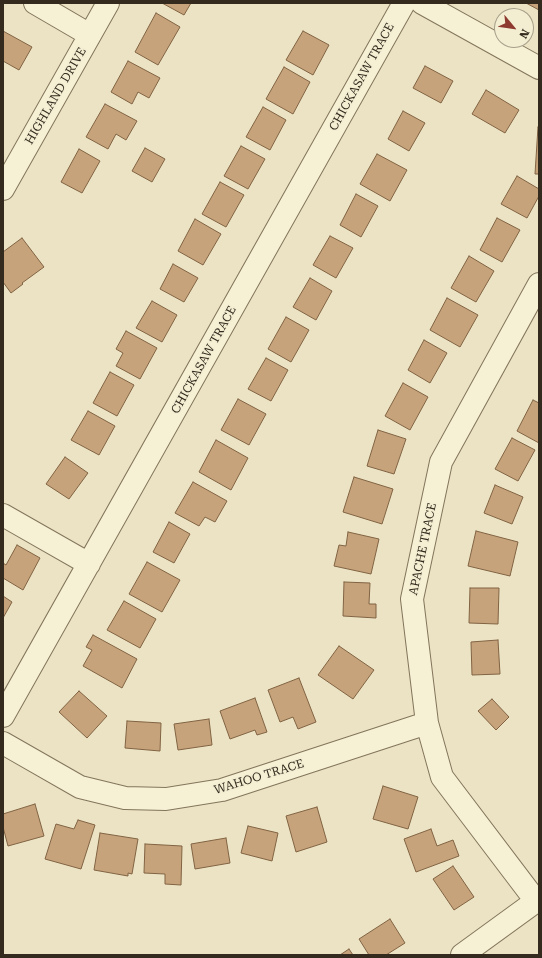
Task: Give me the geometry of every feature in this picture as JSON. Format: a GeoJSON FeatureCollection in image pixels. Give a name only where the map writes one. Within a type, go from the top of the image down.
{"type":"FeatureCollection","features":[{"type":"Feature","properties":{"kind":"street"},"geometry":{"type":"LineString","coordinates":[[35,3],[90,34]]}},
{"type":"Feature","properties":{"kind":"street","name":"HIGHLAND DRIVE"},"geometry":{"type":"LineString","coordinates":[[3,189],[108,3]]}},
{"type":"Feature","properties":{"kind":"street","name":"CHICKASAW TRACE"},"geometry":{"type":"LineString","coordinates":[[3,716],[404,3]]}},
{"type":"Feature","properties":{"kind":"street"},"geometry":{"type":"LineString","coordinates":[[422,3],[539,68]]}},
{"type":"Feature","properties":{"kind":"street","name":"APACHE TRACE"},"geometry":{"type":"LineString","coordinates":[[538,900],[442,778],[427,723],[412,599],[441,462],[539,284]]}},
{"type":"Feature","properties":{"kind":"street"},"geometry":{"type":"LineString","coordinates":[[3,515],[89,564]]}},
{"type":"Feature","properties":{"kind":"street","name":"WAHOO TRACE"},"geometry":{"type":"LineString","coordinates":[[3,742],[80,787],[125,798],[166,799],[222,790],[427,723]]}},
{"type":"Feature","properties":{"kind":"street"},"geometry":{"type":"LineString","coordinates":[[462,955],[538,900]]}},
{"type":"Feature","properties":{"kind":"building"},"geometry":{"type":"Polygon","coordinates":[[[162,3],[191,3],[184,15],[162,3]]]}},
{"type":"Feature","properties":{"kind":"building"},"geometry":{"type":"Polygon","coordinates":[[[526,3],[539,3],[539,10],[526,3]]]}},
{"type":"Feature","properties":{"kind":"building"},"geometry":{"type":"Polygon","coordinates":[[[156,13],[180,27],[158,65],[135,52],[156,13]]]}},
{"type":"Feature","properties":{"kind":"building"},"geometry":{"type":"Polygon","coordinates":[[[3,31],[32,47],[19,70],[3,61],[3,31]]]}},
{"type":"Feature","properties":{"kind":"building"},"geometry":{"type":"Polygon","coordinates":[[[303,31],[329,45],[313,75],[286,60],[303,31]]]}},
{"type":"Feature","properties":{"kind":"building"},"geometry":{"type":"Polygon","coordinates":[[[128,61],[160,78],[149,98],[138,92],[132,104],[111,92],[128,61]]]}},
{"type":"Feature","properties":{"kind":"building"},"geometry":{"type":"Polygon","coordinates":[[[425,66],[453,81],[441,103],[413,88],[425,66]]]}},
{"type":"Feature","properties":{"kind":"building"},"geometry":{"type":"Polygon","coordinates":[[[284,67],[310,82],[293,114],[266,99],[284,67]]]}},
{"type":"Feature","properties":{"kind":"building"},"geometry":{"type":"Polygon","coordinates":[[[486,90],[519,110],[505,133],[472,114],[486,90]]]}},
{"type":"Feature","properties":{"kind":"building"},"geometry":{"type":"Polygon","coordinates":[[[105,104],[137,121],[126,140],[116,134],[108,149],[86,137],[105,104]]]}},
{"type":"Feature","properties":{"kind":"building"},"geometry":{"type":"Polygon","coordinates":[[[263,107],[286,120],[270,150],[246,137],[263,107]]]}},
{"type":"Feature","properties":{"kind":"building"},"geometry":{"type":"Polygon","coordinates":[[[403,111],[425,123],[409,151],[388,139],[403,111]]]}},
{"type":"Feature","properties":{"kind":"building"},"geometry":{"type":"Polygon","coordinates":[[[538,127],[539,174],[535,174],[538,127]]]}},
{"type":"Feature","properties":{"kind":"building"},"geometry":{"type":"Polygon","coordinates":[[[241,146],[265,159],[248,189],[224,176],[241,146]]]}},
{"type":"Feature","properties":{"kind":"building"},"geometry":{"type":"Polygon","coordinates":[[[145,148],[165,159],[152,182],[132,171],[145,148]]]}},
{"type":"Feature","properties":{"kind":"building"},"geometry":{"type":"Polygon","coordinates":[[[79,149],[100,161],[82,193],[61,182],[79,149]]]}},
{"type":"Feature","properties":{"kind":"building"},"geometry":{"type":"Polygon","coordinates":[[[377,154],[407,170],[390,201],[360,184],[377,154]]]}},
{"type":"Feature","properties":{"kind":"building"},"geometry":{"type":"Polygon","coordinates":[[[517,176],[539,189],[539,196],[527,218],[501,204],[517,176]]]}},
{"type":"Feature","properties":{"kind":"building"},"geometry":{"type":"Polygon","coordinates":[[[220,182],[244,195],[226,227],[202,214],[220,182]]]}},
{"type":"Feature","properties":{"kind":"building"},"geometry":{"type":"Polygon","coordinates":[[[356,194],[378,206],[361,237],[340,225],[356,194]]]}},
{"type":"Feature","properties":{"kind":"building"},"geometry":{"type":"Polygon","coordinates":[[[497,218],[520,230],[502,262],[480,250],[497,218]]]}},
{"type":"Feature","properties":{"kind":"building"},"geometry":{"type":"Polygon","coordinates":[[[195,219],[221,234],[203,265],[178,251],[195,219]]]}},
{"type":"Feature","properties":{"kind":"building"},"geometry":{"type":"Polygon","coordinates":[[[330,236],[353,248],[336,278],[313,265],[330,236]]]}},
{"type":"Feature","properties":{"kind":"building"},"geometry":{"type":"Polygon","coordinates":[[[22,238],[44,267],[11,293],[3,282],[3,252],[22,238]]]}},
{"type":"Feature","properties":{"kind":"building"},"geometry":{"type":"Polygon","coordinates":[[[469,256],[494,271],[476,302],[451,288],[469,256]]]}},
{"type":"Feature","properties":{"kind":"building"},"geometry":{"type":"Polygon","coordinates":[[[173,264],[198,278],[184,302],[160,289],[173,264]]]}},
{"type":"Feature","properties":{"kind":"building"},"geometry":{"type":"Polygon","coordinates":[[[310,278],[332,291],[316,320],[293,307],[310,278]]]}},
{"type":"Feature","properties":{"kind":"building"},"geometry":{"type":"Polygon","coordinates":[[[447,298],[478,315],[460,347],[430,330],[447,298]]]}},
{"type":"Feature","properties":{"kind":"building"},"geometry":{"type":"Polygon","coordinates":[[[152,301],[177,315],[162,342],[136,328],[152,301]]]}},
{"type":"Feature","properties":{"kind":"building"},"geometry":{"type":"Polygon","coordinates":[[[286,317],[309,330],[291,362],[268,349],[286,317]]]}},
{"type":"Feature","properties":{"kind":"building"},"geometry":{"type":"Polygon","coordinates":[[[126,331],[157,348],[140,379],[116,366],[123,353],[116,349],[126,331]]]}},
{"type":"Feature","properties":{"kind":"building"},"geometry":{"type":"Polygon","coordinates":[[[424,340],[447,353],[430,383],[408,370],[424,340]]]}},
{"type":"Feature","properties":{"kind":"building"},"geometry":{"type":"Polygon","coordinates":[[[266,358],[288,370],[271,401],[248,389],[266,358]]]}},
{"type":"Feature","properties":{"kind":"building"},"geometry":{"type":"Polygon","coordinates":[[[110,372],[134,385],[117,416],[93,403],[110,372]]]}},
{"type":"Feature","properties":{"kind":"building"},"geometry":{"type":"Polygon","coordinates":[[[403,383],[428,397],[410,430],[385,416],[403,383]]]}},
{"type":"Feature","properties":{"kind":"building"},"geometry":{"type":"Polygon","coordinates":[[[238,399],[266,414],[249,445],[221,430],[238,399]]]}},
{"type":"Feature","properties":{"kind":"building"},"geometry":{"type":"Polygon","coordinates":[[[533,400],[539,403],[539,443],[517,431],[533,400]]]}},
{"type":"Feature","properties":{"kind":"building"},"geometry":{"type":"Polygon","coordinates":[[[88,411],[115,426],[99,455],[71,440],[88,411]]]}},
{"type":"Feature","properties":{"kind":"building"},"geometry":{"type":"Polygon","coordinates":[[[378,430],[406,439],[394,474],[367,466],[378,430]]]}},
{"type":"Feature","properties":{"kind":"building"},"geometry":{"type":"Polygon","coordinates":[[[512,438],[535,450],[518,481],[495,469],[512,438]]]}},
{"type":"Feature","properties":{"kind":"building"},"geometry":{"type":"Polygon","coordinates":[[[216,440],[248,458],[231,490],[199,472],[216,440]]]}},
{"type":"Feature","properties":{"kind":"building"},"geometry":{"type":"Polygon","coordinates":[[[65,457],[88,473],[69,499],[46,484],[65,457]]]}},
{"type":"Feature","properties":{"kind":"building"},"geometry":{"type":"Polygon","coordinates":[[[354,477],[393,489],[382,524],[343,512],[354,477]]]}},
{"type":"Feature","properties":{"kind":"building"},"geometry":{"type":"Polygon","coordinates":[[[193,482],[227,501],[215,522],[205,517],[199,526],[175,513],[193,482]]]}},
{"type":"Feature","properties":{"kind":"building"},"geometry":{"type":"Polygon","coordinates":[[[495,485],[523,497],[512,524],[484,513],[495,485]]]}},
{"type":"Feature","properties":{"kind":"building"},"geometry":{"type":"Polygon","coordinates":[[[169,522],[190,534],[174,563],[153,552],[169,522]]]}},
{"type":"Feature","properties":{"kind":"building"},"geometry":{"type":"Polygon","coordinates":[[[476,531],[518,542],[510,576],[468,566],[476,531]]]}},
{"type":"Feature","properties":{"kind":"building"},"geometry":{"type":"Polygon","coordinates":[[[348,532],[379,539],[371,574],[334,566],[339,545],[346,546],[348,532]]]}},
{"type":"Feature","properties":{"kind":"building"},"geometry":{"type":"Polygon","coordinates":[[[17,545],[40,558],[23,590],[3,578],[3,563],[6,565],[17,545]]]}},
{"type":"Feature","properties":{"kind":"building"},"geometry":{"type":"Polygon","coordinates":[[[147,562],[180,580],[162,612],[129,594],[147,562]]]}},
{"type":"Feature","properties":{"kind":"building"},"geometry":{"type":"Polygon","coordinates":[[[344,582],[370,583],[369,604],[376,604],[376,618],[343,616],[344,582]]]}},
{"type":"Feature","properties":{"kind":"building"},"geometry":{"type":"Polygon","coordinates":[[[470,588],[499,588],[498,624],[469,623],[470,588]]]}},
{"type":"Feature","properties":{"kind":"building"},"geometry":{"type":"Polygon","coordinates":[[[3,596],[12,602],[3,618],[3,596]]]}},
{"type":"Feature","properties":{"kind":"building"},"geometry":{"type":"Polygon","coordinates":[[[124,601],[156,619],[140,648],[107,630],[124,601]]]}},
{"type":"Feature","properties":{"kind":"building"},"geometry":{"type":"Polygon","coordinates":[[[93,635],[137,659],[122,688],[83,666],[92,650],[86,647],[93,635]]]}},
{"type":"Feature","properties":{"kind":"building"},"geometry":{"type":"Polygon","coordinates":[[[498,640],[500,674],[472,675],[471,642],[498,640]]]}},
{"type":"Feature","properties":{"kind":"building"},"geometry":{"type":"Polygon","coordinates":[[[339,646],[374,670],[353,699],[318,675],[339,646]]]}},
{"type":"Feature","properties":{"kind":"building"},"geometry":{"type":"Polygon","coordinates":[[[299,678],[316,722],[298,729],[293,717],[280,722],[268,690],[299,678]]]}},
{"type":"Feature","properties":{"kind":"building"},"geometry":{"type":"Polygon","coordinates":[[[79,691],[107,716],[87,738],[59,712],[79,691]]]}},
{"type":"Feature","properties":{"kind":"building"},"geometry":{"type":"Polygon","coordinates":[[[255,698],[267,732],[257,735],[255,730],[230,739],[220,711],[255,698]]]}},
{"type":"Feature","properties":{"kind":"building"},"geometry":{"type":"Polygon","coordinates":[[[492,699],[509,717],[496,730],[478,711],[492,699]]]}},
{"type":"Feature","properties":{"kind":"building"},"geometry":{"type":"Polygon","coordinates":[[[209,719],[212,745],[178,750],[174,724],[209,719]]]}},
{"type":"Feature","properties":{"kind":"building"},"geometry":{"type":"Polygon","coordinates":[[[127,721],[161,723],[160,751],[125,748],[127,721]]]}},
{"type":"Feature","properties":{"kind":"building"},"geometry":{"type":"Polygon","coordinates":[[[383,786],[418,797],[408,829],[373,819],[383,786]]]}},
{"type":"Feature","properties":{"kind":"building"},"geometry":{"type":"Polygon","coordinates":[[[35,804],[44,836],[8,846],[3,827],[3,814],[35,804]]]}},
{"type":"Feature","properties":{"kind":"building"},"geometry":{"type":"Polygon","coordinates":[[[317,807],[327,842],[296,852],[286,816],[317,807]]]}},
{"type":"Feature","properties":{"kind":"building"},"geometry":{"type":"Polygon","coordinates":[[[78,820],[95,825],[81,869],[45,859],[56,824],[74,829],[78,820]]]}},
{"type":"Feature","properties":{"kind":"building"},"geometry":{"type":"Polygon","coordinates":[[[248,826],[278,833],[272,861],[241,853],[248,826]]]}},
{"type":"Feature","properties":{"kind":"building"},"geometry":{"type":"Polygon","coordinates":[[[431,829],[437,846],[453,840],[459,856],[416,872],[404,839],[431,829]]]}},
{"type":"Feature","properties":{"kind":"building"},"geometry":{"type":"Polygon","coordinates":[[[100,833],[138,839],[132,874],[128,873],[128,876],[94,870],[100,833]]]}},
{"type":"Feature","properties":{"kind":"building"},"geometry":{"type":"Polygon","coordinates":[[[226,838],[230,863],[195,869],[191,844],[226,838]]]}},
{"type":"Feature","properties":{"kind":"building"},"geometry":{"type":"Polygon","coordinates":[[[145,844],[182,846],[181,885],[165,884],[165,874],[144,873],[145,844]]]}},
{"type":"Feature","properties":{"kind":"building"},"geometry":{"type":"Polygon","coordinates":[[[453,866],[474,897],[454,910],[433,879],[453,866]]]}},
{"type":"Feature","properties":{"kind":"building"},"geometry":{"type":"Polygon","coordinates":[[[390,919],[405,943],[386,955],[369,955],[359,939],[390,919]]]}},
{"type":"Feature","properties":{"kind":"building"},"geometry":{"type":"Polygon","coordinates":[[[349,949],[353,955],[340,955],[349,949]]]}}]}
